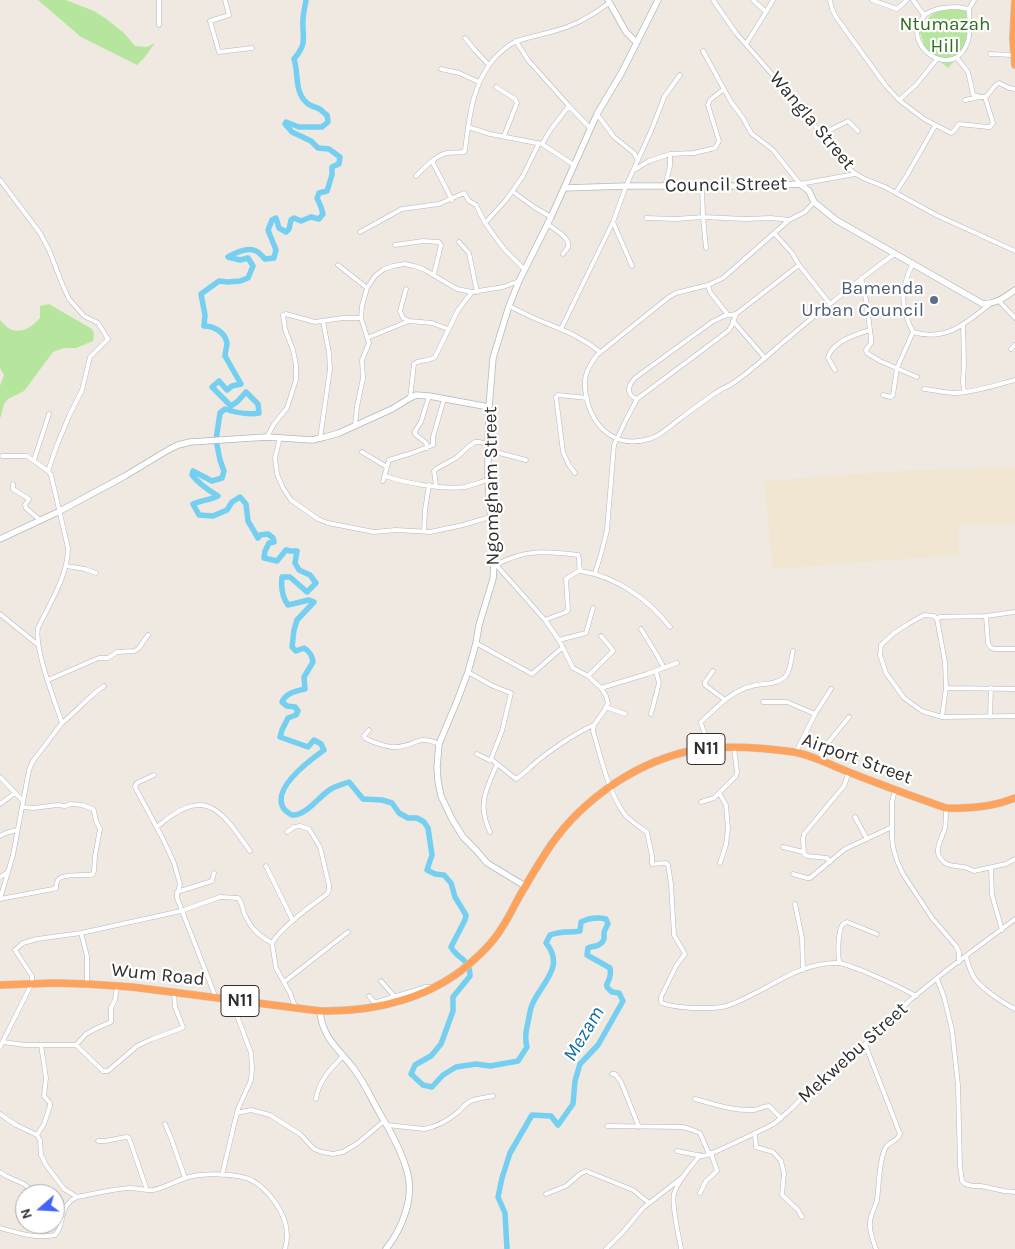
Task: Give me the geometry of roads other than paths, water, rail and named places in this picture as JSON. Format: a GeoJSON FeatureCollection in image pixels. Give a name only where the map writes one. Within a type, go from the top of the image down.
{"type":"FeatureCollection","features":[{"type":"Feature","properties":{"kind":"highway"},"geometry":{"type":"LineString","coordinates":[[1015,0],[1013,55],[1015,65]]}},
{"type":"Feature","properties":{"kind":"highway","name":"Airport Street"},"geometry":{"type":"LineString","coordinates":[[478,957],[504,925],[546,852],[562,831],[586,806],[610,787],[640,769],[685,752],[712,748],[755,748],[796,752],[946,808],[966,809],[982,807],[1015,798]]}},
{"type":"Feature","properties":{"kind":"highway","name":"Wum Road"},"geometry":{"type":"LineString","coordinates":[[0,985],[87,984],[117,986],[296,1009],[342,1012],[378,1007],[414,997],[454,976],[478,957]]}},
{"type":"Feature","properties":{"kind":"street"},"geometry":{"type":"LineString","coordinates":[[159,0],[159,25]]}},
{"type":"Feature","properties":{"kind":"street"},"geometry":{"type":"LineString","coordinates":[[224,0],[228,16],[210,21],[219,52],[252,48]]}},
{"type":"Feature","properties":{"kind":"street","name":"Ngomgham Street"},"geometry":{"type":"LineString","coordinates":[[525,886],[487,863],[463,838],[441,796],[437,767],[439,744],[468,672],[495,565],[488,480],[489,407],[493,358],[509,306],[512,287],[519,281],[525,270],[551,217],[590,128],[622,72],[658,0]]}},
{"type":"Feature","properties":{"kind":"street","name":"Wangla Street"},"geometry":{"type":"LineString","coordinates":[[713,0],[736,33],[798,104],[847,167],[865,179],[885,186],[936,215],[1015,251]]}},
{"type":"Feature","properties":{"kind":"street"},"geometry":{"type":"LineString","coordinates":[[753,0],[766,12]]}},
{"type":"Feature","properties":{"kind":"street"},"geometry":{"type":"LineString","coordinates":[[746,44],[772,0]]}},
{"type":"Feature","properties":{"kind":"street"},"geometry":{"type":"LineString","coordinates":[[830,0],[836,17],[886,86],[916,114],[951,133],[959,124],[990,127],[993,123],[983,97]]}},
{"type":"Feature","properties":{"kind":"street"},"geometry":{"type":"LineString","coordinates":[[872,0],[897,9],[907,0]]}},
{"type":"Feature","properties":{"kind":"street"},"geometry":{"type":"LineString","coordinates":[[913,0],[924,15]]}},
{"type":"Feature","properties":{"kind":"street"},"geometry":{"type":"LineString","coordinates":[[969,10],[956,7],[943,8],[924,15],[918,27],[918,37],[926,51],[937,59],[947,60],[957,58],[964,51],[969,38],[969,10],[974,0]]}},
{"type":"Feature","properties":{"kind":"street"},"geometry":{"type":"LineString","coordinates":[[416,176],[432,161],[448,153],[464,152],[478,82],[489,65],[507,46],[516,41],[553,32],[580,22],[608,2],[626,32],[636,42]]}},
{"type":"Feature","properties":{"kind":"street"},"geometry":{"type":"LineString","coordinates":[[465,38],[489,65]]}},
{"type":"Feature","properties":{"kind":"street"},"geometry":{"type":"LineString","coordinates":[[516,41],[528,60],[590,128]]}},
{"type":"Feature","properties":{"kind":"street"},"geometry":{"type":"LineString","coordinates":[[703,51],[731,102],[751,133],[772,150],[800,184],[856,174]]}},
{"type":"Feature","properties":{"kind":"street"},"geometry":{"type":"LineString","coordinates":[[990,54],[1013,55]]}},
{"type":"Feature","properties":{"kind":"street"},"geometry":{"type":"LineString","coordinates":[[957,58],[968,72],[974,95],[983,97]]}},
{"type":"Feature","properties":{"kind":"street"},"geometry":{"type":"LineString","coordinates":[[899,100],[916,85],[937,59]]}},
{"type":"Feature","properties":{"kind":"street"},"geometry":{"type":"LineString","coordinates":[[441,69],[459,73],[478,82]]}},
{"type":"Feature","properties":{"kind":"street"},"geometry":{"type":"LineString","coordinates":[[561,328],[614,222],[626,186],[640,153],[652,132],[664,97],[680,75]]}},
{"type":"Feature","properties":{"kind":"street"},"geometry":{"type":"LineString","coordinates":[[965,100],[989,95],[994,86],[999,83],[1015,89]]}},
{"type":"Feature","properties":{"kind":"street"},"geometry":{"type":"LineString","coordinates":[[496,88],[515,99],[517,103],[504,136]]}},
{"type":"Feature","properties":{"kind":"street"},"geometry":{"type":"LineString","coordinates":[[634,170],[649,161],[670,154],[694,153],[714,148],[719,140],[708,105],[710,100],[724,89]]}},
{"type":"Feature","properties":{"kind":"street"},"geometry":{"type":"LineString","coordinates":[[485,224],[512,191],[540,143],[569,106]]}},
{"type":"Feature","properties":{"kind":"street"},"geometry":{"type":"LineString","coordinates":[[597,114],[614,137],[634,153],[638,160]]}},
{"type":"Feature","properties":{"kind":"street"},"geometry":{"type":"LineString","coordinates":[[822,134],[848,121],[858,131]]}},
{"type":"Feature","properties":{"kind":"street"},"geometry":{"type":"LineString","coordinates":[[896,192],[935,126]]}},
{"type":"Feature","properties":{"kind":"street"},"geometry":{"type":"LineString","coordinates":[[468,127],[490,134],[540,143],[574,165]]}},
{"type":"Feature","properties":{"kind":"street"},"geometry":{"type":"LineString","coordinates":[[634,153],[640,153]]}},
{"type":"Feature","properties":{"kind":"street"},"geometry":{"type":"LineString","coordinates":[[665,186],[670,166],[670,154]]}},
{"type":"Feature","properties":{"kind":"street"},"geometry":{"type":"LineString","coordinates":[[432,161],[452,200]]}},
{"type":"Feature","properties":{"kind":"street"},"geometry":{"type":"LineString","coordinates":[[0,180],[40,233],[69,299],[84,316],[98,324],[108,339],[90,357],[82,390],[63,430],[48,471]]}},
{"type":"Feature","properties":{"kind":"street"},"geometry":{"type":"LineString","coordinates":[[567,180],[574,188]]}},
{"type":"Feature","properties":{"kind":"street","name":"Council Street"},"geometry":{"type":"LineString","coordinates":[[564,188],[800,184],[809,191],[814,202],[836,220],[983,304],[990,304]]}},
{"type":"Feature","properties":{"kind":"street"},"geometry":{"type":"LineString","coordinates":[[702,186],[706,248]]}},
{"type":"Feature","properties":{"kind":"street"},"geometry":{"type":"LineString","coordinates":[[512,191],[551,217]]}},
{"type":"Feature","properties":{"kind":"street"},"geometry":{"type":"LineString","coordinates":[[360,232],[402,210],[430,206],[452,200],[464,193],[469,201],[476,205],[485,224],[505,250],[525,270]]}},
{"type":"Feature","properties":{"kind":"street"},"geometry":{"type":"LineString","coordinates":[[814,202],[805,212],[789,220],[723,278],[708,285],[676,293],[669,297],[600,352],[590,364],[585,376],[585,390],[595,421],[602,430],[617,438],[635,442],[663,433],[716,392],[732,384],[861,278],[896,253]]}},
{"type":"Feature","properties":{"kind":"street"},"geometry":{"type":"LineString","coordinates":[[646,218],[676,219],[703,217],[789,220]]}},
{"type":"Feature","properties":{"kind":"street"},"geometry":{"type":"LineString","coordinates":[[614,222],[632,266]]}},
{"type":"Feature","properties":{"kind":"street"},"geometry":{"type":"LineString","coordinates":[[547,224],[564,236],[568,243],[568,248],[563,254]]}},
{"type":"Feature","properties":{"kind":"street"},"geometry":{"type":"LineString","coordinates":[[774,233],[792,252],[799,265],[830,304]]}},
{"type":"Feature","properties":{"kind":"street"},"geometry":{"type":"LineString","coordinates":[[395,245],[424,241],[439,242],[441,245],[434,274]]}},
{"type":"Feature","properties":{"kind":"street"},"geometry":{"type":"LineString","coordinates":[[459,242],[468,253],[475,292]]}},
{"type":"Feature","properties":{"kind":"street"},"geometry":{"type":"LineString","coordinates":[[883,395],[891,397],[893,395],[897,368],[913,332],[903,302],[907,275],[913,263]]}},
{"type":"Feature","properties":{"kind":"street"},"geometry":{"type":"LineString","coordinates":[[355,425],[363,378],[362,360],[369,345],[361,318],[362,306],[367,288],[375,276],[384,269],[404,264],[434,274],[457,289],[475,292],[512,287]]}},
{"type":"Feature","properties":{"kind":"street"},"geometry":{"type":"LineString","coordinates":[[338,265],[367,288]]}},
{"type":"Feature","properties":{"kind":"street"},"geometry":{"type":"LineString","coordinates":[[595,573],[602,554],[607,530],[614,445],[638,400],[658,382],[728,330],[736,314],[799,265]]}},
{"type":"Feature","properties":{"kind":"street"},"geometry":{"type":"LineString","coordinates":[[861,278],[872,340],[866,350],[867,353],[880,361],[917,377]]}},
{"type":"Feature","properties":{"kind":"street"},"geometry":{"type":"LineString","coordinates":[[708,285],[710,292],[728,315]]}},
{"type":"Feature","properties":{"kind":"street"},"geometry":{"type":"LineString","coordinates":[[406,289],[400,311],[403,318],[409,321],[432,323],[448,328]]}},
{"type":"Feature","properties":{"kind":"street"},"geometry":{"type":"LineString","coordinates":[[913,332],[922,335],[946,334],[963,325],[990,304],[1015,290]]}},
{"type":"Feature","properties":{"kind":"street"},"geometry":{"type":"LineString","coordinates":[[410,398],[414,364],[418,361],[431,360],[435,357],[458,310],[475,292]]}},
{"type":"Feature","properties":{"kind":"street"},"geometry":{"type":"LineString","coordinates":[[998,300],[1015,318]]}},
{"type":"Feature","properties":{"kind":"street"},"geometry":{"type":"LineString","coordinates":[[509,306],[575,334],[600,352]]}},
{"type":"Feature","properties":{"kind":"street"},"geometry":{"type":"LineString","coordinates":[[267,436],[287,408],[296,380],[293,350],[285,329],[283,315],[286,314],[309,321],[361,318]]}},
{"type":"Feature","properties":{"kind":"street"},"geometry":{"type":"LineString","coordinates":[[638,400],[629,391],[629,386],[635,378],[712,322],[728,315],[736,314]]}},
{"type":"Feature","properties":{"kind":"street"},"geometry":{"type":"LineString","coordinates":[[320,439],[330,368],[323,321]]}},
{"type":"Feature","properties":{"kind":"street"},"geometry":{"type":"LineString","coordinates":[[367,338],[409,321]]}},
{"type":"Feature","properties":{"kind":"street"},"geometry":{"type":"LineString","coordinates":[[733,321],[765,358]]}},
{"type":"Feature","properties":{"kind":"street"},"geometry":{"type":"LineString","coordinates":[[963,325],[964,392]]}},
{"type":"Feature","properties":{"kind":"street"},"geometry":{"type":"LineString","coordinates":[[835,370],[828,358],[829,353],[849,337],[870,330]]}},
{"type":"Feature","properties":{"kind":"street"},"geometry":{"type":"LineString","coordinates":[[1011,349],[1015,345]]}},
{"type":"Feature","properties":{"kind":"street"},"geometry":{"type":"LineString","coordinates":[[924,389],[955,393],[1015,380]]}},
{"type":"Feature","properties":{"kind":"street"},"geometry":{"type":"LineString","coordinates":[[0,538],[58,512],[178,445],[190,442],[267,436],[320,439],[339,433],[392,409],[416,395],[489,407]]}},
{"type":"Feature","properties":{"kind":"street"},"geometry":{"type":"LineString","coordinates":[[575,473],[563,452],[556,397],[558,395],[587,398]]}},
{"type":"Feature","properties":{"kind":"street"},"geometry":{"type":"LineString","coordinates":[[427,448],[426,443],[415,434],[429,396]]}},
{"type":"Feature","properties":{"kind":"street"},"geometry":{"type":"LineString","coordinates":[[383,481],[391,458],[433,445],[433,437],[444,399]]}},
{"type":"Feature","properties":{"kind":"street"},"geometry":{"type":"LineString","coordinates":[[34,460],[49,414]]}},
{"type":"Feature","properties":{"kind":"street"},"geometry":{"type":"LineString","coordinates":[[280,437],[275,458],[277,474],[283,488],[292,500],[328,524],[374,532],[396,530],[430,532],[490,518]]}},
{"type":"Feature","properties":{"kind":"street"},"geometry":{"type":"LineString","coordinates":[[436,486],[434,471],[456,458],[476,442],[480,442],[488,448],[526,460]]}},
{"type":"Feature","properties":{"kind":"street"},"geometry":{"type":"LineString","coordinates":[[362,452],[387,467]]}},
{"type":"Feature","properties":{"kind":"street"},"geometry":{"type":"LineString","coordinates":[[2,456],[25,455],[48,471],[52,480],[68,548],[68,558],[64,573],[38,628],[37,634],[48,680],[62,723]]}},
{"type":"Feature","properties":{"kind":"street"},"geometry":{"type":"LineString","coordinates":[[385,476],[401,481],[436,486],[464,487],[488,480]]}},
{"type":"Feature","properties":{"kind":"street"},"geometry":{"type":"LineString","coordinates":[[13,484],[13,489],[29,499],[25,505],[26,508],[40,520]]}},
{"type":"Feature","properties":{"kind":"street"},"geometry":{"type":"LineString","coordinates":[[424,532],[429,485]]}},
{"type":"Feature","properties":{"kind":"street"},"geometry":{"type":"LineString","coordinates":[[580,570],[578,555],[552,552],[522,554],[495,565],[545,620],[559,640],[573,668],[588,676],[601,688],[608,699],[608,703],[593,731],[606,778],[623,812],[646,832],[652,864],[666,863],[668,865],[674,935],[685,955],[676,966],[660,1002],[670,1006],[685,1008],[725,1006],[744,999],[796,972],[821,965],[840,964],[886,980],[916,996]]}},
{"type":"Feature","properties":{"kind":"street"},"geometry":{"type":"LineString","coordinates":[[66,566],[96,573]]}},
{"type":"Feature","properties":{"kind":"street"},"geometry":{"type":"LineString","coordinates":[[545,620],[568,610],[566,579],[580,570],[595,573],[632,591],[660,613],[670,627]]}},
{"type":"Feature","properties":{"kind":"street"},"geometry":{"type":"LineString","coordinates":[[559,640],[586,633],[592,608]]}},
{"type":"Feature","properties":{"kind":"street"},"geometry":{"type":"LineString","coordinates":[[937,619],[940,617],[986,616],[1015,612]]}},
{"type":"Feature","properties":{"kind":"street"},"geometry":{"type":"LineString","coordinates":[[0,614],[38,644]]}},
{"type":"Feature","properties":{"kind":"street"},"geometry":{"type":"LineString","coordinates":[[942,717],[946,688],[945,662],[937,619],[934,616],[924,615],[894,633],[881,645],[880,655],[886,673],[904,698],[922,711],[942,717],[1015,716]]}},
{"type":"Feature","properties":{"kind":"street"},"geometry":{"type":"LineString","coordinates":[[986,616],[988,644],[990,647],[994,649],[1015,649]]}},
{"type":"Feature","properties":{"kind":"street"},"geometry":{"type":"LineString","coordinates":[[641,629],[664,668]]}},
{"type":"Feature","properties":{"kind":"street"},"geometry":{"type":"LineString","coordinates":[[48,680],[99,658],[108,658],[122,651],[135,651],[148,635]]}},
{"type":"Feature","properties":{"kind":"street"},"geometry":{"type":"LineString","coordinates":[[588,676],[613,651],[601,636]]}},
{"type":"Feature","properties":{"kind":"street"},"geometry":{"type":"LineString","coordinates":[[476,643],[532,674],[563,647]]}},
{"type":"Feature","properties":{"kind":"street"},"geometry":{"type":"LineString","coordinates":[[712,748],[700,724],[725,700],[740,690],[784,678],[789,671],[793,651]]}},
{"type":"Feature","properties":{"kind":"street"},"geometry":{"type":"LineString","coordinates":[[601,688],[677,663]]}},
{"type":"Feature","properties":{"kind":"street"},"geometry":{"type":"LineString","coordinates":[[651,714],[659,683],[656,671]]}},
{"type":"Feature","properties":{"kind":"street"},"geometry":{"type":"LineString","coordinates":[[713,671],[705,682],[706,685],[725,700]]}},
{"type":"Feature","properties":{"kind":"street"},"geometry":{"type":"LineString","coordinates":[[468,672],[511,693],[502,731],[491,759]]}},
{"type":"Feature","properties":{"kind":"street"},"geometry":{"type":"LineString","coordinates":[[22,807],[34,808],[71,804],[93,809],[100,829],[93,874],[61,877],[57,881],[57,886],[53,889],[0,899],[13,855],[23,801],[33,761],[62,723],[88,697],[104,686]]}},
{"type":"Feature","properties":{"kind":"street"},"geometry":{"type":"LineString","coordinates":[[946,688],[1015,689]]}},
{"type":"Feature","properties":{"kind":"street"},"geometry":{"type":"LineString","coordinates":[[990,717],[991,688]]}},
{"type":"Feature","properties":{"kind":"street"},"geometry":{"type":"LineString","coordinates":[[796,752],[815,714],[831,689]]}},
{"type":"Feature","properties":{"kind":"street"},"geometry":{"type":"LineString","coordinates":[[763,702],[787,702],[815,714]]}},
{"type":"Feature","properties":{"kind":"street"},"geometry":{"type":"LineString","coordinates":[[606,707],[624,714]]}},
{"type":"Feature","properties":{"kind":"street"},"geometry":{"type":"LineString","coordinates":[[818,760],[827,744],[849,717]]}},
{"type":"Feature","properties":{"kind":"street"},"geometry":{"type":"LineString","coordinates":[[476,754],[491,759],[514,779],[518,779],[535,763],[558,746],[594,726]]}},
{"type":"Feature","properties":{"kind":"street"},"geometry":{"type":"LineString","coordinates":[[370,730],[364,736],[365,738],[392,747],[403,746],[420,740],[430,740],[439,744]]}},
{"type":"Feature","properties":{"kind":"street"},"geometry":{"type":"LineString","coordinates":[[701,802],[710,800],[719,793],[737,774],[734,748]]}},
{"type":"Feature","properties":{"kind":"street"},"geometry":{"type":"LineString","coordinates":[[490,832],[484,818],[484,800],[485,792],[497,764]]}},
{"type":"Feature","properties":{"kind":"street"},"geometry":{"type":"LineString","coordinates":[[803,852],[804,834],[844,786],[849,772]]}},
{"type":"Feature","properties":{"kind":"street"},"geometry":{"type":"LineString","coordinates":[[154,775],[137,783],[135,786],[167,846],[178,875],[180,887],[176,898],[216,998]]}},
{"type":"Feature","properties":{"kind":"street"},"geometry":{"type":"LineString","coordinates":[[0,777],[23,801]]}},
{"type":"Feature","properties":{"kind":"street"},"geometry":{"type":"LineString","coordinates":[[895,789],[892,802],[892,827],[896,862],[932,918],[956,946],[959,952],[959,962]]}},
{"type":"Feature","properties":{"kind":"street"},"geometry":{"type":"LineString","coordinates":[[0,804],[15,793]]}},
{"type":"Feature","properties":{"kind":"street"},"geometry":{"type":"LineString","coordinates":[[719,793],[726,805],[728,828],[726,845],[720,863]]}},
{"type":"Feature","properties":{"kind":"street"},"geometry":{"type":"LineString","coordinates":[[157,827],[182,809],[198,804],[206,805],[222,814],[230,822],[250,851]]}},
{"type":"Feature","properties":{"kind":"street"},"geometry":{"type":"LineString","coordinates":[[946,808],[946,825],[938,848],[938,856],[947,864],[966,867],[971,871],[1006,864],[1015,859]]}},
{"type":"Feature","properties":{"kind":"street"},"geometry":{"type":"LineString","coordinates":[[855,817],[867,839]]}},
{"type":"Feature","properties":{"kind":"street"},"geometry":{"type":"LineString","coordinates":[[288,832],[294,827],[300,826],[309,829],[320,847],[329,885],[328,894],[293,921],[272,943],[276,968],[296,1009]]}},
{"type":"Feature","properties":{"kind":"street"},"geometry":{"type":"LineString","coordinates":[[793,874],[810,878],[845,849],[892,827]]}},
{"type":"Feature","properties":{"kind":"street"},"geometry":{"type":"LineString","coordinates":[[0,836],[18,830]]}},
{"type":"Feature","properties":{"kind":"street"},"geometry":{"type":"LineString","coordinates":[[783,847],[803,852],[807,856],[827,858],[830,862]]}},
{"type":"Feature","properties":{"kind":"street"},"geometry":{"type":"LineString","coordinates":[[266,866],[293,921]]}},
{"type":"Feature","properties":{"kind":"street"},"geometry":{"type":"LineString","coordinates":[[991,868],[992,895],[1002,930]]}},
{"type":"Feature","properties":{"kind":"street"},"geometry":{"type":"LineString","coordinates":[[0,877],[8,872]]}},
{"type":"Feature","properties":{"kind":"street"},"geometry":{"type":"LineString","coordinates":[[177,892],[212,881],[214,873]]}},
{"type":"Feature","properties":{"kind":"street"},"geometry":{"type":"LineString","coordinates":[[0,1047],[32,984],[32,976],[16,952],[16,948],[37,939],[81,932],[181,911],[220,897],[238,898],[253,930],[262,938],[272,943]]}},
{"type":"Feature","properties":{"kind":"street"},"geometry":{"type":"LineString","coordinates":[[795,904],[802,938],[803,970]]}},
{"type":"Feature","properties":{"kind":"street","name":"Mekwebu Street"},"geometry":{"type":"LineString","coordinates":[[677,1151],[700,1155],[710,1154],[768,1127],[781,1118],[809,1091],[865,1044],[937,978],[1015,919]]}},
{"type":"Feature","properties":{"kind":"street"},"geometry":{"type":"LineString","coordinates":[[840,964],[838,958],[839,943],[841,926],[843,924],[847,922],[877,934]]}},
{"type":"Feature","properties":{"kind":"street"},"geometry":{"type":"LineString","coordinates":[[81,932],[87,956],[87,984]]}},
{"type":"Feature","properties":{"kind":"street"},"geometry":{"type":"LineString","coordinates":[[284,982],[348,932]]}},
{"type":"Feature","properties":{"kind":"street"},"geometry":{"type":"LineString","coordinates":[[966,956],[977,981],[1007,1005],[1015,1008]]}},
{"type":"Feature","properties":{"kind":"street"},"geometry":{"type":"LineString","coordinates":[[937,978],[944,997],[953,1040],[958,1085],[962,1181],[969,1185],[1015,1192]]}},
{"type":"Feature","properties":{"kind":"street"},"geometry":{"type":"LineString","coordinates":[[381,981],[394,996]]}},
{"type":"Feature","properties":{"kind":"street"},"geometry":{"type":"LineString","coordinates":[[76,1045],[86,1034],[112,1022],[111,1008],[115,1000],[117,986]]}},
{"type":"Feature","properties":{"kind":"street"},"geometry":{"type":"LineString","coordinates":[[369,996],[377,1002],[426,987],[433,988]]}},
{"type":"Feature","properties":{"kind":"street"},"geometry":{"type":"LineString","coordinates":[[3,1042],[25,1045],[76,1045],[103,1071],[108,1071],[137,1046],[183,1027],[175,1006],[174,992]]}},
{"type":"Feature","properties":{"kind":"street"},"geometry":{"type":"LineString","coordinates":[[222,1174],[237,1113],[251,1080],[251,1053],[233,1000]]}},
{"type":"Feature","properties":{"kind":"street"},"geometry":{"type":"LineString","coordinates":[[320,1011],[320,1019],[327,1036],[354,1068],[365,1085],[386,1123],[408,1172],[407,1207],[401,1224],[386,1249]]}},
{"type":"Feature","properties":{"kind":"street"},"geometry":{"type":"LineString","coordinates":[[865,1044],[900,1134],[898,1138],[886,1147],[882,1159],[876,1202],[870,1221],[876,1249]]}},
{"type":"Feature","properties":{"kind":"street"},"geometry":{"type":"LineString","coordinates":[[37,1135],[44,1124],[50,1106],[50,1103],[44,1096],[46,1078],[41,1045]]}},
{"type":"Feature","properties":{"kind":"street"},"geometry":{"type":"LineString","coordinates":[[316,1099],[317,1092],[326,1075],[344,1056]]}},
{"type":"Feature","properties":{"kind":"street"},"geometry":{"type":"LineString","coordinates":[[612,1074],[615,1074],[621,1082],[639,1127]]}},
{"type":"Feature","properties":{"kind":"street"},"geometry":{"type":"LineString","coordinates":[[237,1113],[251,1110],[270,1115],[300,1134],[314,1149],[333,1154],[343,1152],[386,1123],[424,1129],[429,1128],[444,1122],[468,1103],[493,1096]]}},
{"type":"Feature","properties":{"kind":"street"},"geometry":{"type":"LineString","coordinates":[[695,1099],[724,1108],[756,1110],[768,1106],[781,1118]]}},
{"type":"Feature","properties":{"kind":"street"},"geometry":{"type":"LineString","coordinates":[[0,1114],[16,1125],[37,1135],[40,1140],[41,1155],[46,1165],[64,1189],[77,1198]]}},
{"type":"Feature","properties":{"kind":"street"},"geometry":{"type":"LineString","coordinates":[[165,1124],[185,1178]]}},
{"type":"Feature","properties":{"kind":"street"},"geometry":{"type":"LineString","coordinates":[[607,1126],[682,1127],[698,1131],[717,1171],[706,1181],[700,1193]]}},
{"type":"Feature","properties":{"kind":"street"},"geometry":{"type":"LineString","coordinates":[[756,1133],[756,1147],[773,1152],[781,1161],[784,1172],[782,1195],[798,1210],[802,1217]]}},
{"type":"Feature","properties":{"kind":"street"},"geometry":{"type":"LineString","coordinates":[[98,1141],[121,1137],[129,1138],[147,1190]]}},
{"type":"Feature","properties":{"kind":"street"},"geometry":{"type":"LineString","coordinates":[[681,1249],[673,1199],[674,1194],[684,1176],[700,1155]]}},
{"type":"Feature","properties":{"kind":"street"},"geometry":{"type":"LineString","coordinates":[[546,1194],[566,1186],[586,1171],[633,1190],[649,1203]]}},
{"type":"Feature","properties":{"kind":"street"},"geometry":{"type":"LineString","coordinates":[[0,1172],[24,1184]]}},
{"type":"Feature","properties":{"kind":"street"},"geometry":{"type":"LineString","coordinates":[[65,1206],[77,1198],[118,1189],[154,1190],[198,1175],[222,1174],[236,1176],[251,1180],[263,1188],[279,1208],[286,1220],[287,1244],[285,1249]]}},
{"type":"Feature","properties":{"kind":"street"},"geometry":{"type":"LineString","coordinates":[[606,1249],[643,1208],[684,1176]]}},
{"type":"Feature","properties":{"kind":"street"},"geometry":{"type":"LineString","coordinates":[[0,1228],[15,1233]]}},
{"type":"Feature","properties":{"kind":"street"},"geometry":{"type":"LineString","coordinates":[[23,1234],[45,1237],[56,1234]]}},
{"type":"Feature","properties":{"kind":"street"},"geometry":{"type":"LineString","coordinates":[[392,1240],[393,1249]]}},
{"type":"Feature","properties":{"kind":"waterway","name":"Mezam"},"geometry":{"type":"LineString","coordinates":[[306,0],[303,18],[303,44],[294,59],[298,88],[307,103],[327,115],[328,122],[322,127],[299,127],[286,122],[285,124],[292,132],[311,141],[318,148],[329,149],[340,157],[339,164],[332,167],[332,175],[327,191],[319,193],[317,198],[323,214],[319,219],[311,217],[301,221],[294,218],[291,220],[289,229],[286,232],[279,228],[276,218],[272,220],[268,230],[276,250],[274,258],[265,259],[253,250],[231,255],[228,257],[240,260],[248,258],[253,266],[248,278],[240,281],[219,281],[201,294],[205,315],[204,326],[215,328],[226,339],[225,356],[241,384],[232,386],[227,390],[219,381],[212,387],[231,406],[246,392],[258,404],[259,413],[250,414],[225,409],[220,413],[216,440],[224,471],[222,478],[212,481],[193,471],[192,475],[204,487],[218,496],[193,504],[199,515],[213,516],[227,510],[232,502],[240,497],[246,504],[248,521],[258,538],[260,535],[268,534],[273,538],[274,542],[269,543],[264,558],[277,561],[286,550],[297,551],[295,563],[299,570],[310,575],[316,583],[307,592],[290,577],[282,577],[282,591],[288,605],[309,600],[314,602],[297,620],[292,647],[296,651],[306,649],[313,662],[304,677],[305,689],[289,694],[282,702],[287,706],[295,707],[298,711],[296,715],[288,718],[280,737],[308,747],[314,740],[321,744],[324,750],[302,768],[287,784],[282,793],[281,801],[284,809],[293,815],[303,812],[326,792],[349,782],[363,799],[382,800],[392,803],[399,813],[408,818],[417,818],[424,822],[428,828],[432,855],[427,870],[435,874],[444,875],[451,883],[455,897],[466,915],[451,947],[466,962],[470,976],[453,997],[453,1011],[441,1044],[431,1056],[415,1065],[411,1074],[423,1085],[432,1087],[443,1075],[456,1067],[476,1064],[490,1066],[518,1061],[527,1047],[526,1032],[531,1006],[553,967],[552,952],[546,943],[550,935],[580,931],[581,922],[596,918],[606,919],[608,924],[602,943],[588,948],[587,955],[610,968],[607,987],[612,992],[619,993],[623,1001],[598,1045],[580,1064],[575,1081],[573,1104],[558,1125],[551,1116],[532,1115],[510,1153],[498,1197],[505,1213],[507,1249]]}},
{"type":"Feature","properties":{"kind":"place","name":"Bamenda Urban Council"},"geometry":{"type":"Point","coordinates":[934,300]}},
{"type":"Feature","properties":{"kind":"park label","name":"Ntumazah Hill"},"geometry":{"type":"Point","coordinates":[945,36]}}]}
